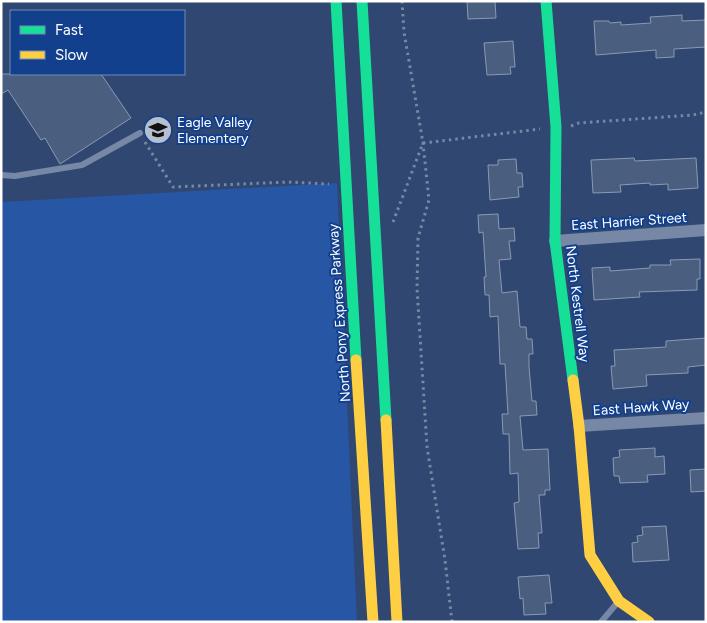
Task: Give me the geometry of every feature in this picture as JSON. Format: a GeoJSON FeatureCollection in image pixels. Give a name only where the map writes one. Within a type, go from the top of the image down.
{"type":"FeatureCollection","features":[{"type":"Feature","properties":{"kind":"main road","name":"North Pony Express Parkway"},"geometry":{"type":"LineString","coordinates":[[336,1],[348,224],[374,622]]}},
{"type":"Feature","properties":{"kind":"main road"},"geometry":{"type":"LineString","coordinates":[[362,1],[397,622]]}},
{"type":"Feature","properties":{"kind":"main road","name":"North Kestrell Way"},"geometry":{"type":"LineString","coordinates":[[546,1],[556,127],[555,241],[579,426],[590,555],[619,602]]}},
{"type":"Feature","properties":{"kind":"main road"},"geometry":{"type":"LineString","coordinates":[[619,602],[649,622]]}},
{"type":"Feature","properties":{"kind":"street","name":"East Harrier Street"},"geometry":{"type":"LineString","coordinates":[[555,241],[706,230]]}},
{"type":"Feature","properties":{"kind":"street","name":"East Hawk Way"},"geometry":{"type":"LineString","coordinates":[[579,426],[706,418]]}},
{"type":"Feature","properties":{"kind":"lane"},"geometry":{"type":"LineString","coordinates":[[1,175],[14,176],[82,165],[140,133]]}},
{"type":"Feature","properties":{"kind":"lane"},"geometry":{"type":"LineString","coordinates":[[601,622],[619,602]]}},
{"type":"Feature","properties":{"kind":"path"},"geometry":{"type":"LineString","coordinates":[[402,1],[404,32],[423,143],[429,200],[418,238],[417,288],[427,447],[445,560],[452,622]]}},
{"type":"Feature","properties":{"kind":"path"},"geometry":{"type":"LineString","coordinates":[[423,143],[572,126],[579,123],[693,115],[706,112]]}},
{"type":"Feature","properties":{"kind":"path"},"geometry":{"type":"LineString","coordinates":[[140,133],[173,187],[288,182],[330,184],[330,193]]}},
{"type":"Feature","properties":{"kind":"path"},"geometry":{"type":"LineString","coordinates":[[393,222],[423,143]]}},
{"type":"Feature","properties":{"kind":"shaded area"},"geometry":{"type":"Polygon","coordinates":[[[337,183],[357,622],[1,622],[1,202],[337,183]]]}},
{"type":"Feature","properties":{"kind":"building"},"geometry":{"type":"Polygon","coordinates":[[[467,1],[495,1],[496,18],[468,19],[467,1]]]}},
{"type":"Feature","properties":{"kind":"building"},"geometry":{"type":"Polygon","coordinates":[[[682,15],[682,21],[706,20],[706,47],[674,49],[674,57],[656,58],[656,50],[596,55],[594,21],[621,22],[621,25],[651,23],[650,17],[682,15]]]}},
{"type":"Feature","properties":{"kind":"building"},"geometry":{"type":"Polygon","coordinates":[[[513,41],[515,67],[510,67],[511,74],[487,75],[484,43],[513,41]]]}},
{"type":"Feature","properties":{"kind":"building"},"geometry":{"type":"Polygon","coordinates":[[[1,74],[102,75],[131,118],[60,164],[45,138],[41,140],[8,90],[1,94],[1,74]]]}},
{"type":"Feature","properties":{"kind":"building"},"geometry":{"type":"Polygon","coordinates":[[[634,158],[635,161],[696,158],[698,188],[668,190],[668,184],[650,185],[650,183],[620,185],[621,192],[593,193],[591,160],[634,158]]]}},
{"type":"Feature","properties":{"kind":"building"},"geometry":{"type":"Polygon","coordinates":[[[516,159],[517,173],[522,173],[523,187],[518,187],[519,197],[490,200],[488,165],[498,165],[498,160],[516,159]]]}},
{"type":"Feature","properties":{"kind":"building"},"geometry":{"type":"Polygon","coordinates":[[[498,214],[499,229],[514,228],[515,241],[509,241],[511,259],[499,260],[502,293],[517,291],[520,327],[526,327],[527,339],[532,339],[533,354],[529,354],[529,367],[532,401],[536,401],[537,415],[520,416],[523,450],[548,449],[550,490],[545,490],[545,495],[539,495],[542,533],[538,533],[539,548],[518,549],[514,503],[519,502],[518,473],[510,474],[509,434],[503,434],[502,414],[508,414],[505,364],[500,364],[498,316],[490,317],[489,295],[485,295],[484,277],[486,277],[483,232],[479,233],[478,215],[498,214]]]}},
{"type":"Feature","properties":{"kind":"building"},"geometry":{"type":"Polygon","coordinates":[[[700,259],[700,279],[697,279],[697,290],[639,292],[640,297],[594,300],[592,268],[610,267],[610,271],[650,268],[650,265],[671,265],[670,260],[700,259]]]}},
{"type":"Feature","properties":{"kind":"building"},"geometry":{"type":"Polygon","coordinates":[[[706,338],[706,365],[688,367],[688,373],[646,375],[647,386],[613,389],[611,366],[615,366],[614,350],[666,347],[666,341],[706,338]]]}},
{"type":"Feature","properties":{"kind":"building"},"geometry":{"type":"Polygon","coordinates":[[[655,448],[655,457],[664,456],[665,474],[647,475],[648,482],[620,483],[619,476],[614,476],[613,458],[620,457],[619,450],[655,448]]]}},
{"type":"Feature","properties":{"kind":"building"},"geometry":{"type":"Polygon","coordinates":[[[706,469],[706,491],[691,492],[690,470],[706,469]]]}},
{"type":"Feature","properties":{"kind":"building"},"geometry":{"type":"Polygon","coordinates":[[[666,526],[669,560],[633,562],[632,543],[638,542],[637,536],[643,535],[642,527],[666,526]]]}},
{"type":"Feature","properties":{"kind":"building"},"geometry":{"type":"Polygon","coordinates":[[[549,575],[552,603],[545,603],[546,614],[524,615],[523,598],[520,599],[518,577],[549,575]]]}},
{"type":"Feature","properties":{"kind":"traffic: fast"},"geometry":{"type":"LineString","coordinates":[[336,1],[356,360]]}},
{"type":"Feature","properties":{"kind":"traffic: fast"},"geometry":{"type":"LineString","coordinates":[[362,1],[386,420]]}},
{"type":"Feature","properties":{"kind":"traffic: fast"},"geometry":{"type":"LineString","coordinates":[[546,1],[556,127],[555,241],[573,380]]}},
{"type":"Feature","properties":{"kind":"traffic: slow"},"geometry":{"type":"LineString","coordinates":[[356,360],[373,622]]}},
{"type":"Feature","properties":{"kind":"traffic: slow"},"geometry":{"type":"LineString","coordinates":[[573,380],[579,426],[590,555],[619,601],[649,622]]}},
{"type":"Feature","properties":{"kind":"traffic: slow"},"geometry":{"type":"LineString","coordinates":[[386,420],[397,622]]}},
{"type":"Feature","properties":{"kind":"place","name":"Eagle Valley Elementery"},"geometry":{"type":"Point","coordinates":[158,130]}}]}
